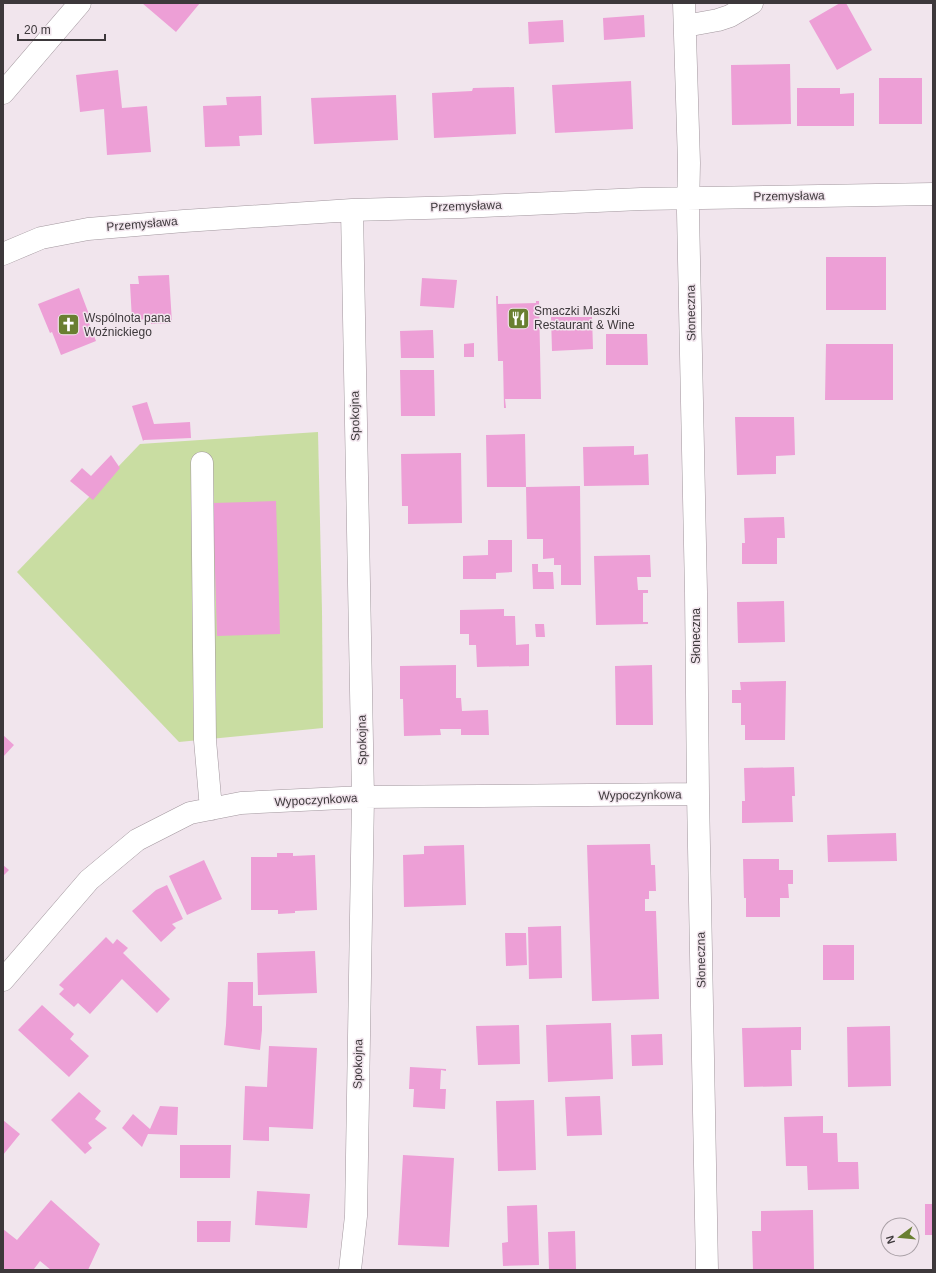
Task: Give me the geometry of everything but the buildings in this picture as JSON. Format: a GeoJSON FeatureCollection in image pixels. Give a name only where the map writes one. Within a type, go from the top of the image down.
{"type":"FeatureCollection","features":[{"type":"Feature","properties":{"kind":"street"},"geometry":{"type":"LineString","coordinates":[[3,93],[80,3]]}},
{"type":"Feature","properties":{"kind":"street","name":"Słoneczna"},"geometry":{"type":"LineString","coordinates":[[684,3],[689,163],[698,794],[707,1270]]}},
{"type":"Feature","properties":{"kind":"street"},"geometry":{"type":"LineString","coordinates":[[685,26],[718,20],[730,16],[752,3]]}},
{"type":"Feature","properties":{"kind":"street","name":"Przemysława"},"geometry":{"type":"LineString","coordinates":[[3,254],[41,238],[88,229],[352,210],[689,198],[933,194]]}},
{"type":"Feature","properties":{"kind":"street","name":"Spokojna"},"geometry":{"type":"LineString","coordinates":[[350,1270],[356,1216],[363,797],[352,210]]}},
{"type":"Feature","properties":{"kind":"street"},"geometry":{"type":"LineString","coordinates":[[202,463],[205,740],[211,809]]}},
{"type":"Feature","properties":{"kind":"street","name":"Wypoczynkowa"},"geometry":{"type":"LineString","coordinates":[[3,980],[89,880],[137,840],[190,813],[241,803],[363,797],[698,794]]}},
{"type":"Feature","properties":{"kind":"green space"},"geometry":{"type":"Polygon","coordinates":[[[318,432],[323,728],[179,742],[17,572],[140,444],[318,432]]]}},
{"type":"Feature","properties":{"kind":"place","name":"Smaczki Maszki Restaurant & Wine"},"geometry":{"type":"Point","coordinates":[518,318]}},
{"type":"Feature","properties":{"kind":"place","name":"Wspólnota pana Woźnickiego"},"geometry":{"type":"Point","coordinates":[68,325]}}]}
